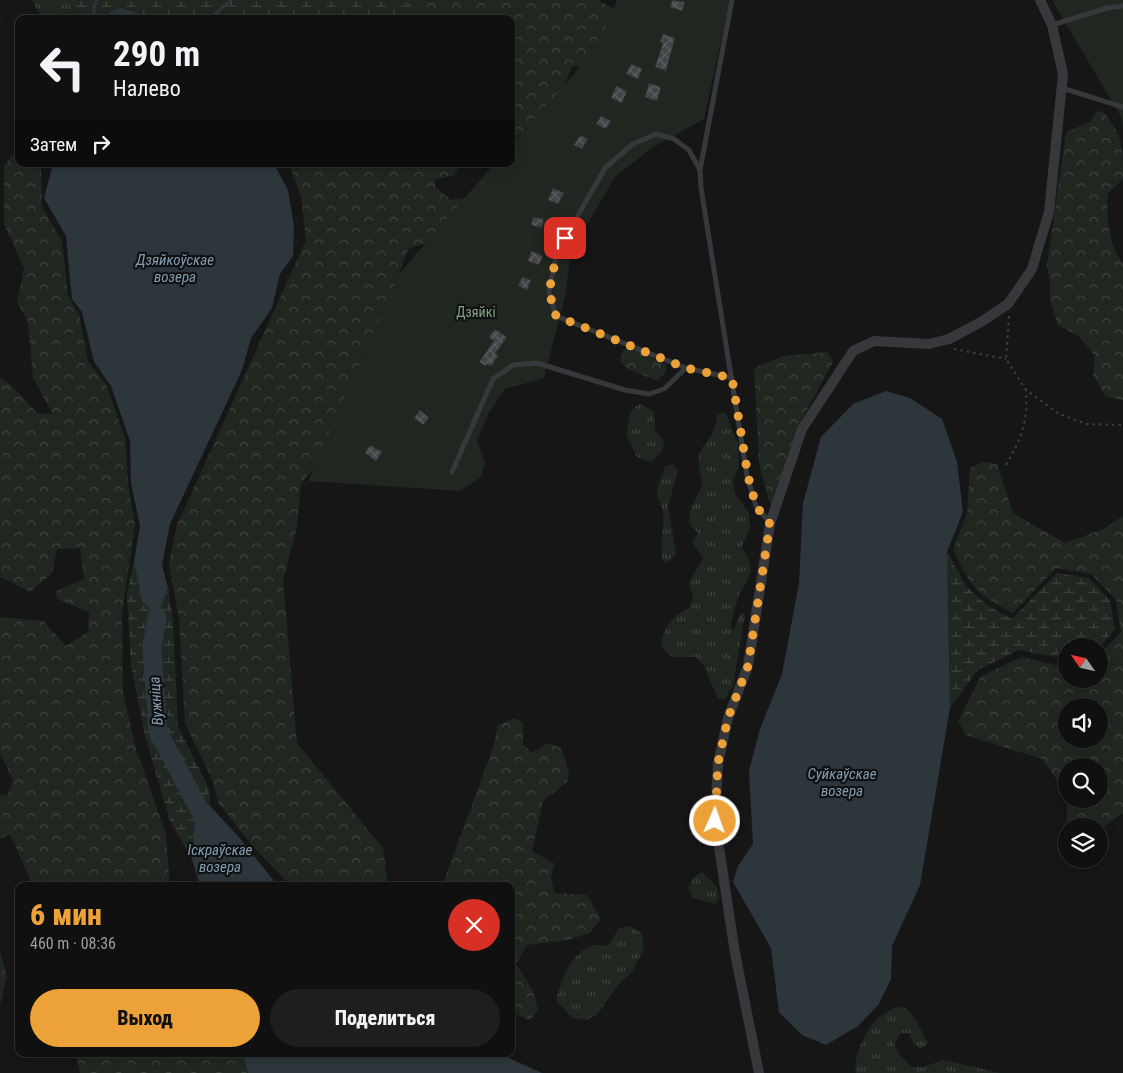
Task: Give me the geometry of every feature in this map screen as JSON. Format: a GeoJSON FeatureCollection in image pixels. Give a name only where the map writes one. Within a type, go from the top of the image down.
{"type":"FeatureCollection","features":[{"type":"Feature","properties":{"kind":"street"},"geometry":{"type":"LineString","coordinates":[[759,1073],[735,953],[715,821],[718,763],[728,718],[748,666],[770,524],[802,429],[853,351],[874,341],[929,344],[949,339],[981,322],[1008,304],[1032,269],[1049,212],[1063,74],[1052,25],[1040,0]]}},
{"type":"Feature","properties":{"kind":"lane"},"geometry":{"type":"LineString","coordinates":[[732,0],[700,170],[701,188],[748,476],[756,506],[770,524]]}},
{"type":"Feature","properties":{"kind":"lane"},"geometry":{"type":"LineString","coordinates":[[1052,25],[1106,8],[1123,6]]}},
{"type":"Feature","properties":{"kind":"lane"},"geometry":{"type":"LineString","coordinates":[[1062,88],[1123,108]]}},
{"type":"Feature","properties":{"kind":"lane"},"geometry":{"type":"LineString","coordinates":[[700,170],[689,150],[674,138],[656,134],[633,144],[604,168],[557,252],[549,292],[556,316],[686,368],[732,378]]}},
{"type":"Feature","properties":{"kind":"lane"},"geometry":{"type":"LineString","coordinates":[[452,472],[493,378],[513,365],[536,363],[625,390],[649,394],[664,389],[686,368]]}},
{"type":"Feature","properties":{"kind":"path"},"geometry":{"type":"LineString","coordinates":[[1008,304],[1009,335],[1006,360],[1026,390],[1059,414],[1087,424],[1123,425]]}},
{"type":"Feature","properties":{"kind":"path"},"geometry":{"type":"LineString","coordinates":[[953,349],[1006,360]]}},
{"type":"Feature","properties":{"kind":"path"},"geometry":{"type":"LineString","coordinates":[[1006,465],[1022,436],[1027,413],[1026,390]]}},
{"type":"Feature","properties":{"kind":"green space"},"geometry":{"type":"Polygon","coordinates":[[[32,0],[70,0],[71,6],[80,12],[79,15],[40,15],[32,0]]]}},
{"type":"Feature","properties":{"kind":"green space"},"geometry":{"type":"Polygon","coordinates":[[[70,0],[400,0],[418,15],[144,15],[110,12],[107,15],[79,15],[80,12],[71,6],[70,0]]]}},
{"type":"Feature","properties":{"kind":"green space"},"geometry":{"type":"Polygon","coordinates":[[[400,0],[598,0],[630,18],[611,72],[572,66],[564,86],[551,143],[517,135],[515,143],[515,15],[418,15],[400,0]]]}},
{"type":"Feature","properties":{"kind":"green space","name":"Дзяйкі"},"geometry":{"type":"Polygon","coordinates":[[[617,0],[730,0],[704,119],[652,148],[615,177],[571,252],[565,296],[544,378],[505,389],[489,413],[477,440],[485,463],[481,477],[460,491],[308,481],[400,273],[491,167],[515,167],[515,140],[597,48],[617,0]]]}},
{"type":"Feature","properties":{"kind":"green space"},"geometry":{"type":"Polygon","coordinates":[[[1052,0],[1123,0],[1123,128],[1121,117],[1052,0]]]}},
{"type":"Feature","properties":{"kind":"green space"},"geometry":{"type":"Polygon","coordinates":[[[1103,111],[1115,128],[1123,157],[1123,179],[1108,193],[1107,212],[1111,239],[1123,264],[1123,400],[1106,397],[1093,375],[1095,356],[1080,337],[1058,325],[1050,300],[1050,282],[1047,265],[1066,132],[1090,122],[1096,112],[1103,111]]]}},
{"type":"Feature","properties":{"kind":"green space"},"geometry":{"type":"Polygon","coordinates":[[[13,154],[15,155],[15,167],[41,167],[42,207],[62,241],[68,296],[79,314],[88,361],[107,386],[126,441],[128,484],[135,525],[122,613],[123,693],[136,749],[166,834],[170,882],[31,882],[10,834],[0,839],[0,794],[7,796],[13,780],[0,753],[0,617],[43,621],[66,646],[88,632],[89,612],[57,599],[56,591],[84,579],[80,548],[57,549],[52,573],[30,592],[0,577],[0,378],[12,386],[37,413],[53,414],[33,378],[28,322],[17,302],[24,268],[4,224],[4,166],[13,154]]]}},
{"type":"Feature","properties":{"kind":"green space"},"geometry":{"type":"Polygon","coordinates":[[[290,167],[459,167],[454,175],[435,180],[435,187],[451,200],[479,196],[432,241],[408,249],[386,311],[363,355],[386,376],[301,484],[297,527],[283,580],[297,743],[383,848],[387,882],[287,882],[251,844],[219,804],[211,777],[185,723],[179,619],[169,563],[177,525],[306,240],[301,197],[290,167]]]}},
{"type":"Feature","properties":{"kind":"green space"},"geometry":{"type":"Polygon","coordinates":[[[630,346],[666,365],[666,372],[658,381],[627,369],[620,361],[624,349],[630,346]]]}},
{"type":"Feature","properties":{"kind":"green space"},"geometry":{"type":"Polygon","coordinates":[[[827,352],[833,362],[797,428],[771,508],[759,464],[754,368],[783,356],[827,352]]]}},
{"type":"Feature","properties":{"kind":"green space"},"geometry":{"type":"Polygon","coordinates":[[[640,403],[654,412],[655,430],[664,442],[662,452],[651,462],[637,457],[626,435],[631,411],[640,403]]]}},
{"type":"Feature","properties":{"kind":"green space"},"geometry":{"type":"Polygon","coordinates":[[[725,412],[738,444],[739,465],[733,479],[735,493],[749,513],[750,528],[742,547],[750,564],[750,570],[737,601],[730,628],[734,630],[741,612],[745,615],[733,686],[725,699],[718,699],[704,666],[696,657],[671,657],[661,645],[664,632],[670,622],[678,614],[689,608],[693,598],[689,582],[703,558],[692,542],[698,533],[689,524],[690,511],[703,483],[699,469],[700,452],[712,434],[717,415],[725,412]]]}},
{"type":"Feature","properties":{"kind":"green space"},"geometry":{"type":"Polygon","coordinates":[[[984,462],[997,464],[1013,513],[1065,543],[1103,529],[1123,516],[1123,813],[1108,824],[1108,818],[1067,818],[1067,808],[1108,808],[1108,758],[1058,758],[1058,782],[1042,759],[966,735],[958,721],[981,676],[1021,657],[1058,666],[1058,688],[1108,688],[1108,646],[1121,632],[1116,600],[1091,574],[1056,568],[1013,613],[991,600],[976,588],[965,573],[953,550],[967,513],[970,468],[984,462]]]}},
{"type":"Feature","properties":{"kind":"green space"},"geometry":{"type":"Polygon","coordinates":[[[673,464],[678,470],[668,507],[676,553],[670,561],[664,563],[662,557],[663,512],[657,493],[665,466],[673,464]]]}},
{"type":"Feature","properties":{"kind":"green space"},"geometry":{"type":"Polygon","coordinates":[[[947,552],[967,587],[987,605],[1012,619],[1057,573],[1089,578],[1110,601],[1115,629],[1107,638],[1058,638],[1058,658],[1018,650],[978,670],[950,708],[947,552]]]}},
{"type":"Feature","properties":{"kind":"green space"},"geometry":{"type":"Polygon","coordinates":[[[134,561],[142,601],[157,617],[168,588],[173,620],[178,726],[209,789],[210,806],[196,807],[192,859],[170,821],[145,736],[131,665],[127,594],[134,561]]]}},
{"type":"Feature","properties":{"kind":"green space"},"geometry":{"type":"Polygon","coordinates":[[[515,718],[523,723],[523,744],[532,753],[548,743],[561,748],[569,772],[567,782],[543,801],[532,851],[555,864],[551,877],[554,893],[587,895],[601,919],[590,933],[568,940],[527,945],[516,964],[533,991],[538,1010],[530,1020],[519,1016],[515,1010],[515,882],[443,882],[493,748],[498,725],[515,718]]]}},
{"type":"Feature","properties":{"kind":"green space"},"geometry":{"type":"Polygon","coordinates":[[[702,872],[717,887],[719,899],[715,904],[693,898],[688,888],[693,878],[702,872]]]}},
{"type":"Feature","properties":{"kind":"green space"},"geometry":{"type":"Polygon","coordinates":[[[631,926],[642,934],[644,948],[632,972],[618,985],[597,1015],[586,1020],[572,1018],[556,1000],[568,968],[578,954],[585,949],[598,945],[608,946],[619,928],[631,926]]]}},
{"type":"Feature","properties":{"kind":"green space"},"geometry":{"type":"Polygon","coordinates":[[[0,950],[7,977],[0,1005],[0,950]]]}},
{"type":"Feature","properties":{"kind":"green space"},"geometry":{"type":"Polygon","coordinates":[[[896,1007],[906,1008],[915,1019],[928,1043],[921,1049],[914,1044],[909,1033],[901,1033],[894,1044],[900,1056],[912,1067],[924,1067],[943,1060],[1001,1073],[856,1073],[855,1067],[858,1052],[869,1029],[878,1018],[896,1007]]]}},
{"type":"Feature","properties":{"kind":"green space"},"geometry":{"type":"Polygon","coordinates":[[[77,1057],[243,1057],[248,1073],[80,1073],[77,1057]]]}},
{"type":"Feature","properties":{"kind":"water"},"geometry":{"type":"Polygon","coordinates":[[[120,8],[144,15],[107,15],[120,8]]]}},
{"type":"Feature","properties":{"kind":"water","name":"Дзяйкоўскае возера"},"geometry":{"type":"Polygon","coordinates":[[[52,167],[276,167],[288,190],[294,226],[293,256],[280,274],[272,308],[251,338],[242,370],[170,524],[162,565],[168,588],[157,617],[142,601],[134,561],[140,526],[131,483],[130,441],[111,386],[94,362],[82,312],[72,299],[66,236],[44,198],[52,167]]]}},
{"type":"Feature","properties":{"kind":"water","name":"Суйкаўскае возера"},"geometry":{"type":"Polygon","coordinates":[[[886,391],[910,398],[942,419],[957,462],[963,512],[947,552],[950,708],[920,885],[892,946],[891,979],[879,1004],[858,1026],[826,1045],[802,1035],[779,1012],[771,948],[733,882],[738,866],[753,844],[749,771],[760,729],[782,674],[799,583],[803,503],[821,437],[853,404],[886,391]]]}},
{"type":"Feature","properties":{"kind":"water","name":"Іскраўскае возера"},"geometry":{"type":"Polygon","coordinates":[[[210,806],[238,836],[275,882],[199,882],[192,859],[196,807],[210,806]]]}},
{"type":"Feature","properties":{"kind":"water"},"geometry":{"type":"Polygon","coordinates":[[[243,1057],[507,1057],[542,1073],[248,1073],[243,1057]]]}},
{"type":"Feature","properties":{"kind":"building"},"geometry":{"type":"Polygon","coordinates":[[[672,0],[685,2],[682,11],[670,7],[672,0]]]}},
{"type":"Feature","properties":{"kind":"building"},"geometry":{"type":"Polygon","coordinates":[[[663,34],[675,38],[666,71],[655,67],[663,43],[660,42],[663,34]]]}},
{"type":"Feature","properties":{"kind":"building"},"geometry":{"type":"Polygon","coordinates":[[[631,64],[642,69],[638,79],[626,74],[631,64]]]}},
{"type":"Feature","properties":{"kind":"building"},"geometry":{"type":"Polygon","coordinates":[[[649,83],[661,87],[657,101],[645,97],[649,83]]]}},
{"type":"Feature","properties":{"kind":"building"},"geometry":{"type":"Polygon","coordinates":[[[616,86],[627,91],[622,103],[611,98],[616,86]]]}},
{"type":"Feature","properties":{"kind":"building"},"geometry":{"type":"Polygon","coordinates":[[[601,116],[611,121],[606,129],[596,124],[601,116]]]}},
{"type":"Feature","properties":{"kind":"building"},"geometry":{"type":"Polygon","coordinates":[[[580,135],[588,139],[582,149],[574,145],[580,135]]]}},
{"type":"Feature","properties":{"kind":"building"},"geometry":{"type":"Polygon","coordinates":[[[553,188],[564,193],[558,204],[548,200],[553,188]]]}},
{"type":"Feature","properties":{"kind":"building"},"geometry":{"type":"Polygon","coordinates":[[[533,217],[544,219],[542,228],[531,225],[533,217]]]}},
{"type":"Feature","properties":{"kind":"building"},"geometry":{"type":"Polygon","coordinates":[[[531,251],[543,256],[539,265],[528,261],[531,251]]]}},
{"type":"Feature","properties":{"kind":"building"},"geometry":{"type":"Polygon","coordinates":[[[522,277],[531,280],[527,290],[518,286],[522,277]]]}},
{"type":"Feature","properties":{"kind":"building"},"geometry":{"type":"Polygon","coordinates":[[[495,329],[507,337],[495,354],[498,356],[491,366],[487,364],[485,366],[479,362],[494,341],[489,337],[495,329]]]}},
{"type":"Feature","properties":{"kind":"building"},"geometry":{"type":"Polygon","coordinates":[[[420,410],[429,418],[423,425],[414,418],[420,410]]]}},
{"type":"Feature","properties":{"kind":"building"},"geometry":{"type":"Polygon","coordinates":[[[370,445],[382,452],[376,461],[365,453],[370,445]]]}},
{"type":"Feature","properties":{"kind":"waterway"},"geometry":{"type":"LineString","coordinates":[[94,15],[94,6],[97,0]]}},
{"type":"Feature","properties":{"kind":"waterway"},"geometry":{"type":"LineString","coordinates":[[214,15],[231,0]]}},
{"type":"Feature","properties":{"kind":"waterway","name":"Вужніца"},"geometry":{"type":"LineString","coordinates":[[157,617],[152,649],[158,732],[209,827]]}},
{"type":"Feature","properties":{"kind":"route"},"geometry":{"type":"LineString","coordinates":[[565,238],[557,252],[549,292],[556,316],[686,368],[732,378],[748,476],[756,506],[770,524],[748,666],[728,718],[718,763],[715,821]]}}]}
